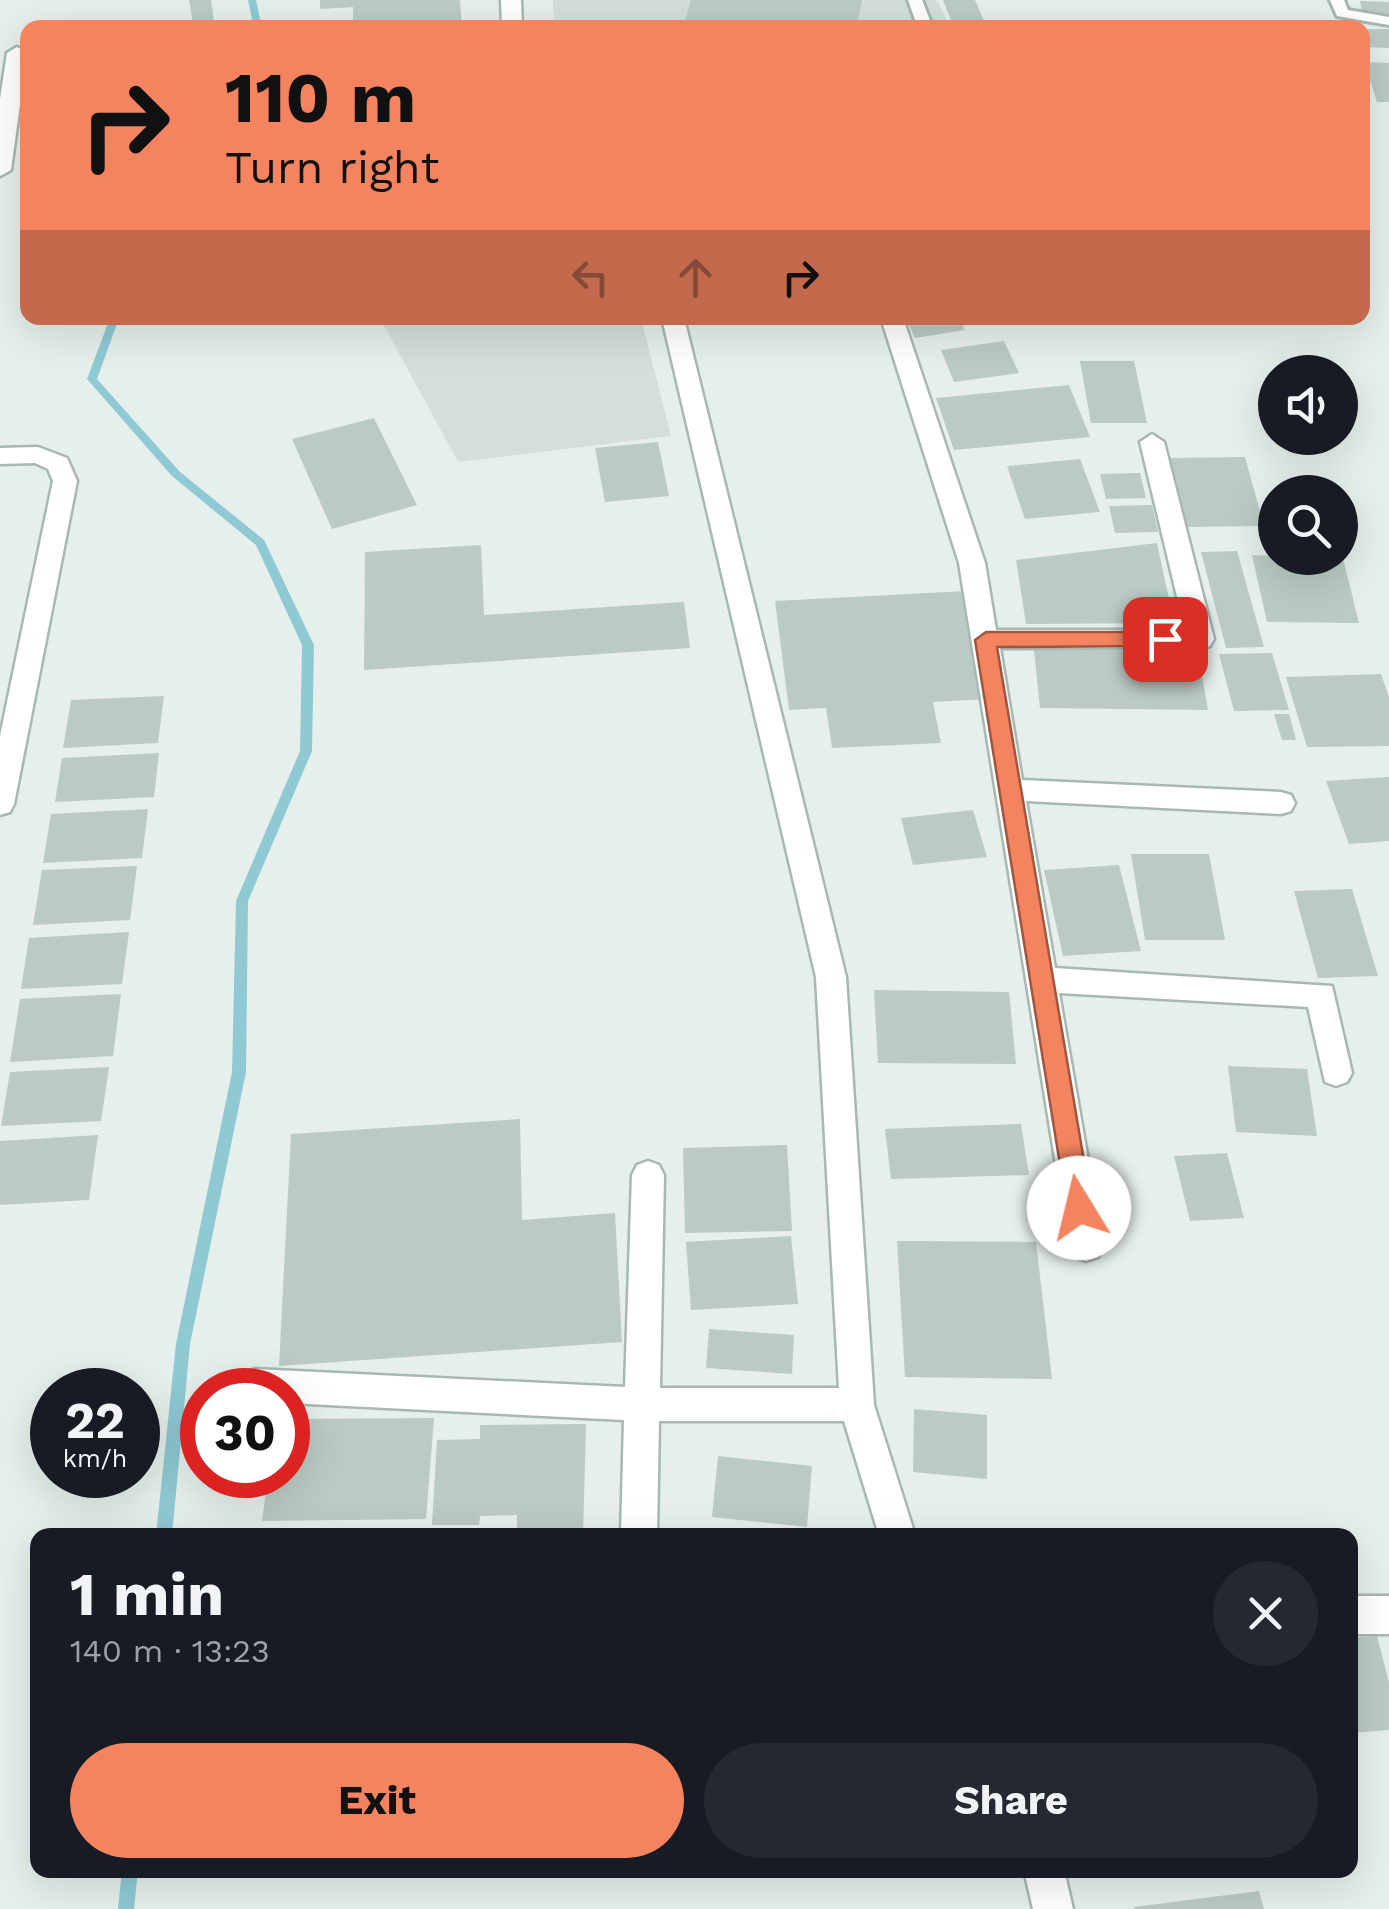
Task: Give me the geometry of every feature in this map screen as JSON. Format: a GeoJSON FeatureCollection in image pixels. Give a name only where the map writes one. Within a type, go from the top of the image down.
{"type":"FeatureCollection","features":[{"type":"Feature","properties":{"kind":"street"},"geometry":{"type":"LineString","coordinates":[[0,170],[15,53]]}},
{"type":"Feature","properties":{"kind":"street"},"geometry":{"type":"LineString","coordinates":[[675,325],[831,977],[857,1405],[896,1528]]}},
{"type":"Feature","properties":{"kind":"street"},"geometry":{"type":"LineString","coordinates":[[894,325],[972,563],[1086,1246]]}},
{"type":"Feature","properties":{"kind":"street"},"geometry":{"type":"LineString","coordinates":[[986,640],[1201,639],[1152,442]]}},
{"type":"Feature","properties":{"kind":"street"},"geometry":{"type":"LineString","coordinates":[[0,456],[38,455],[58,464],[64,482],[0,804]]}},
{"type":"Feature","properties":{"kind":"street"},"geometry":{"type":"LineString","coordinates":[[1010,790],[1281,803]]}},
{"type":"Feature","properties":{"kind":"street"},"geometry":{"type":"LineString","coordinates":[[1042,980],[1320,995],[1336,1074]]}},
{"type":"Feature","properties":{"kind":"street"},"geometry":{"type":"LineString","coordinates":[[639,1528],[648,1175]]}},
{"type":"Feature","properties":{"kind":"street"},"geometry":{"type":"LineString","coordinates":[[310,1388],[643,1404],[857,1405]]}},
{"type":"Feature","properties":{"kind":"street"},"geometry":{"type":"LineString","coordinates":[[1358,1615],[1389,1615]]}},
{"type":"Feature","properties":{"kind":"street"},"geometry":{"type":"LineString","coordinates":[[1046,1878],[1053,1909]]}},
{"type":"Feature","properties":{"kind":"lane"},"geometry":{"type":"LineString","coordinates":[[1337,0],[1342,14],[1389,21]]}},
{"type":"Feature","properties":{"kind":"shaded area"},"geometry":{"type":"Polygon","coordinates":[[[553,0],[937,0],[947,20],[554,20],[553,0]]]}},
{"type":"Feature","properties":{"kind":"shaded area"},"geometry":{"type":"Polygon","coordinates":[[[384,325],[643,325],[671,436],[458,462],[384,325]]]}},
{"type":"Feature","properties":{"kind":"building"},"geometry":{"type":"Polygon","coordinates":[[[189,0],[211,0],[214,20],[192,20],[189,0]]]}},
{"type":"Feature","properties":{"kind":"building"},"geometry":{"type":"Polygon","coordinates":[[[320,0],[460,0],[461,20],[353,20],[353,7],[320,9],[320,0]]]}},
{"type":"Feature","properties":{"kind":"building"},"geometry":{"type":"Polygon","coordinates":[[[691,0],[862,0],[858,20],[685,20],[691,0]]]}},
{"type":"Feature","properties":{"kind":"building"},"geometry":{"type":"Polygon","coordinates":[[[943,0],[975,0],[984,20],[951,20],[943,0]]]}},
{"type":"Feature","properties":{"kind":"building"},"geometry":{"type":"Polygon","coordinates":[[[1360,1],[1389,2],[1389,14],[1362,12],[1360,1]]]}},
{"type":"Feature","properties":{"kind":"building"},"geometry":{"type":"Polygon","coordinates":[[[1370,29],[1389,29],[1389,48],[1370,47],[1370,29]]]}},
{"type":"Feature","properties":{"kind":"building"},"geometry":{"type":"Polygon","coordinates":[[[1370,62],[1389,63],[1389,102],[1377,102],[1370,80],[1370,62]]]}},
{"type":"Feature","properties":{"kind":"building"},"geometry":{"type":"Polygon","coordinates":[[[909,325],[962,325],[965,330],[915,338],[909,325]]]}},
{"type":"Feature","properties":{"kind":"building"},"geometry":{"type":"Polygon","coordinates":[[[1004,341],[1019,373],[954,382],[941,350],[1004,341]]]}},
{"type":"Feature","properties":{"kind":"building"},"geometry":{"type":"Polygon","coordinates":[[[1080,361],[1134,361],[1147,423],[1091,423],[1080,361]]]}},
{"type":"Feature","properties":{"kind":"building"},"geometry":{"type":"Polygon","coordinates":[[[1069,385],[1090,437],[954,450],[936,398],[1069,385]]]}},
{"type":"Feature","properties":{"kind":"building"},"geometry":{"type":"Polygon","coordinates":[[[374,418],[417,505],[332,529],[292,439],[374,418]]]}},
{"type":"Feature","properties":{"kind":"building"},"geometry":{"type":"Polygon","coordinates":[[[658,442],[669,496],[605,502],[595,448],[658,442]]]}},
{"type":"Feature","properties":{"kind":"building"},"geometry":{"type":"Polygon","coordinates":[[[1245,457],[1258,504],[1258,526],[1186,527],[1169,458],[1245,457]]]}},
{"type":"Feature","properties":{"kind":"building"},"geometry":{"type":"Polygon","coordinates":[[[1080,459],[1100,512],[1025,519],[1007,466],[1080,459]]]}},
{"type":"Feature","properties":{"kind":"building"},"geometry":{"type":"Polygon","coordinates":[[[1140,473],[1146,498],[1106,499],[1100,474],[1140,473]]]}},
{"type":"Feature","properties":{"kind":"building"},"geometry":{"type":"Polygon","coordinates":[[[1152,505],[1158,532],[1115,533],[1109,506],[1152,505]]]}},
{"type":"Feature","properties":{"kind":"building"},"geometry":{"type":"Polygon","coordinates":[[[1157,543],[1174,623],[1026,624],[1016,560],[1157,543]]]}},
{"type":"Feature","properties":{"kind":"building"},"geometry":{"type":"Polygon","coordinates":[[[481,545],[484,615],[684,602],[690,648],[364,670],[365,552],[481,545]]]}},
{"type":"Feature","properties":{"kind":"building"},"geometry":{"type":"Polygon","coordinates":[[[1237,551],[1264,647],[1226,648],[1201,552],[1237,551]]]}},
{"type":"Feature","properties":{"kind":"building"},"geometry":{"type":"Polygon","coordinates":[[[1252,555],[1258,555],[1258,575],[1347,575],[1359,623],[1267,622],[1252,555]]]}},
{"type":"Feature","properties":{"kind":"building"},"geometry":{"type":"Polygon","coordinates":[[[966,591],[989,699],[933,702],[941,743],[832,748],[826,708],[789,710],[775,601],[966,591]]]}},
{"type":"Feature","properties":{"kind":"building"},"geometry":{"type":"Polygon","coordinates":[[[1034,650],[1198,652],[1208,710],[1040,708],[1034,650]]]}},
{"type":"Feature","properties":{"kind":"building"},"geometry":{"type":"Polygon","coordinates":[[[1272,653],[1289,710],[1234,711],[1219,654],[1272,653]]]}},
{"type":"Feature","properties":{"kind":"building"},"geometry":{"type":"Polygon","coordinates":[[[1381,674],[1389,697],[1389,746],[1307,747],[1286,677],[1381,674]]]}},
{"type":"Feature","properties":{"kind":"building"},"geometry":{"type":"Polygon","coordinates":[[[164,696],[158,743],[63,748],[71,700],[164,696]]]}},
{"type":"Feature","properties":{"kind":"building"},"geometry":{"type":"Polygon","coordinates":[[[1274,714],[1289,714],[1296,740],[1282,740],[1274,714]]]}},
{"type":"Feature","properties":{"kind":"building"},"geometry":{"type":"Polygon","coordinates":[[[159,753],[154,797],[55,802],[62,758],[159,753]]]}},
{"type":"Feature","properties":{"kind":"building"},"geometry":{"type":"Polygon","coordinates":[[[1389,777],[1389,841],[1349,844],[1326,781],[1389,777]]]}},
{"type":"Feature","properties":{"kind":"building"},"geometry":{"type":"Polygon","coordinates":[[[148,809],[142,858],[43,863],[51,814],[148,809]]]}},
{"type":"Feature","properties":{"kind":"building"},"geometry":{"type":"Polygon","coordinates":[[[973,810],[987,857],[913,865],[901,818],[973,810]]]}},
{"type":"Feature","properties":{"kind":"building"},"geometry":{"type":"Polygon","coordinates":[[[1131,854],[1209,854],[1225,940],[1145,940],[1131,854]]]}},
{"type":"Feature","properties":{"kind":"building"},"geometry":{"type":"Polygon","coordinates":[[[1119,865],[1141,951],[1063,956],[1044,870],[1119,865]]]}},
{"type":"Feature","properties":{"kind":"building"},"geometry":{"type":"Polygon","coordinates":[[[137,866],[130,920],[33,925],[42,870],[137,866]]]}},
{"type":"Feature","properties":{"kind":"building"},"geometry":{"type":"Polygon","coordinates":[[[1352,889],[1378,976],[1318,978],[1294,891],[1352,889]]]}},
{"type":"Feature","properties":{"kind":"building"},"geometry":{"type":"Polygon","coordinates":[[[129,932],[122,984],[21,989],[29,938],[129,932]]]}},
{"type":"Feature","properties":{"kind":"building"},"geometry":{"type":"Polygon","coordinates":[[[874,990],[1009,992],[1016,1064],[878,1063],[874,990]]]}},
{"type":"Feature","properties":{"kind":"building"},"geometry":{"type":"Polygon","coordinates":[[[121,994],[113,1056],[10,1062],[20,999],[121,994]]]}},
{"type":"Feature","properties":{"kind":"building"},"geometry":{"type":"Polygon","coordinates":[[[1228,1066],[1307,1069],[1317,1136],[1236,1132],[1228,1066]]]}},
{"type":"Feature","properties":{"kind":"building"},"geometry":{"type":"Polygon","coordinates":[[[109,1067],[101,1121],[1,1126],[10,1072],[109,1067]]]}},
{"type":"Feature","properties":{"kind":"building"},"geometry":{"type":"Polygon","coordinates":[[[520,1119],[522,1220],[615,1213],[622,1342],[279,1366],[291,1134],[520,1119]]]}},
{"type":"Feature","properties":{"kind":"building"},"geometry":{"type":"Polygon","coordinates":[[[1021,1124],[1029,1175],[891,1179],[885,1129],[1021,1124]]]}},
{"type":"Feature","properties":{"kind":"building"},"geometry":{"type":"Polygon","coordinates":[[[98,1135],[89,1200],[0,1205],[0,1141],[98,1135]]]}},
{"type":"Feature","properties":{"kind":"building"},"geometry":{"type":"Polygon","coordinates":[[[787,1145],[792,1231],[685,1233],[683,1148],[787,1145]]]}},
{"type":"Feature","properties":{"kind":"building"},"geometry":{"type":"Polygon","coordinates":[[[1227,1153],[1244,1218],[1190,1221],[1174,1156],[1227,1153]]]}},
{"type":"Feature","properties":{"kind":"building"},"geometry":{"type":"Polygon","coordinates":[[[791,1236],[798,1304],[691,1310],[686,1242],[791,1236]]]}},
{"type":"Feature","properties":{"kind":"building"},"geometry":{"type":"Polygon","coordinates":[[[897,1241],[1036,1242],[1052,1379],[905,1377],[897,1241]]]}},
{"type":"Feature","properties":{"kind":"building"},"geometry":{"type":"Polygon","coordinates":[[[709,1329],[794,1335],[792,1374],[706,1368],[709,1329]]]}},
{"type":"Feature","properties":{"kind":"building"},"geometry":{"type":"Polygon","coordinates":[[[914,1409],[987,1415],[987,1479],[913,1472],[914,1409]]]}},
{"type":"Feature","properties":{"kind":"building"},"geometry":{"type":"Polygon","coordinates":[[[434,1418],[426,1519],[262,1521],[265,1498],[310,1498],[310,1419],[434,1418]]]}},
{"type":"Feature","properties":{"kind":"building"},"geometry":{"type":"Polygon","coordinates":[[[586,1424],[583,1528],[517,1528],[517,1515],[480,1516],[479,1525],[432,1525],[437,1440],[480,1439],[480,1425],[586,1424]]]}},
{"type":"Feature","properties":{"kind":"building"},"geometry":{"type":"Polygon","coordinates":[[[718,1456],[812,1466],[807,1527],[712,1517],[718,1456]]]}},
{"type":"Feature","properties":{"kind":"building"},"geometry":{"type":"Polygon","coordinates":[[[1377,1636],[1389,1682],[1389,1730],[1358,1732],[1358,1637],[1377,1636]]]}},
{"type":"Feature","properties":{"kind":"building"},"geometry":{"type":"Polygon","coordinates":[[[1259,1891],[1264,1909],[1134,1909],[1134,1907],[1259,1891]]]}},
{"type":"Feature","properties":{"kind":"waterway"},"geometry":{"type":"LineString","coordinates":[[252,0],[256,20]]}},
{"type":"Feature","properties":{"kind":"waterway"},"geometry":{"type":"LineString","coordinates":[[111,325],[92,379],[176,474],[260,543],[308,645],[306,751],[242,901],[239,1072],[183,1344],[165,1528]]}},
{"type":"Feature","properties":{"kind":"waterway"},"geometry":{"type":"LineString","coordinates":[[126,1909],[129,1878]]}},
{"type":"Feature","properties":{"kind":"route"},"geometry":{"type":"LineString","coordinates":[[1079,1208],[986,640],[1165,639]]}}]}
